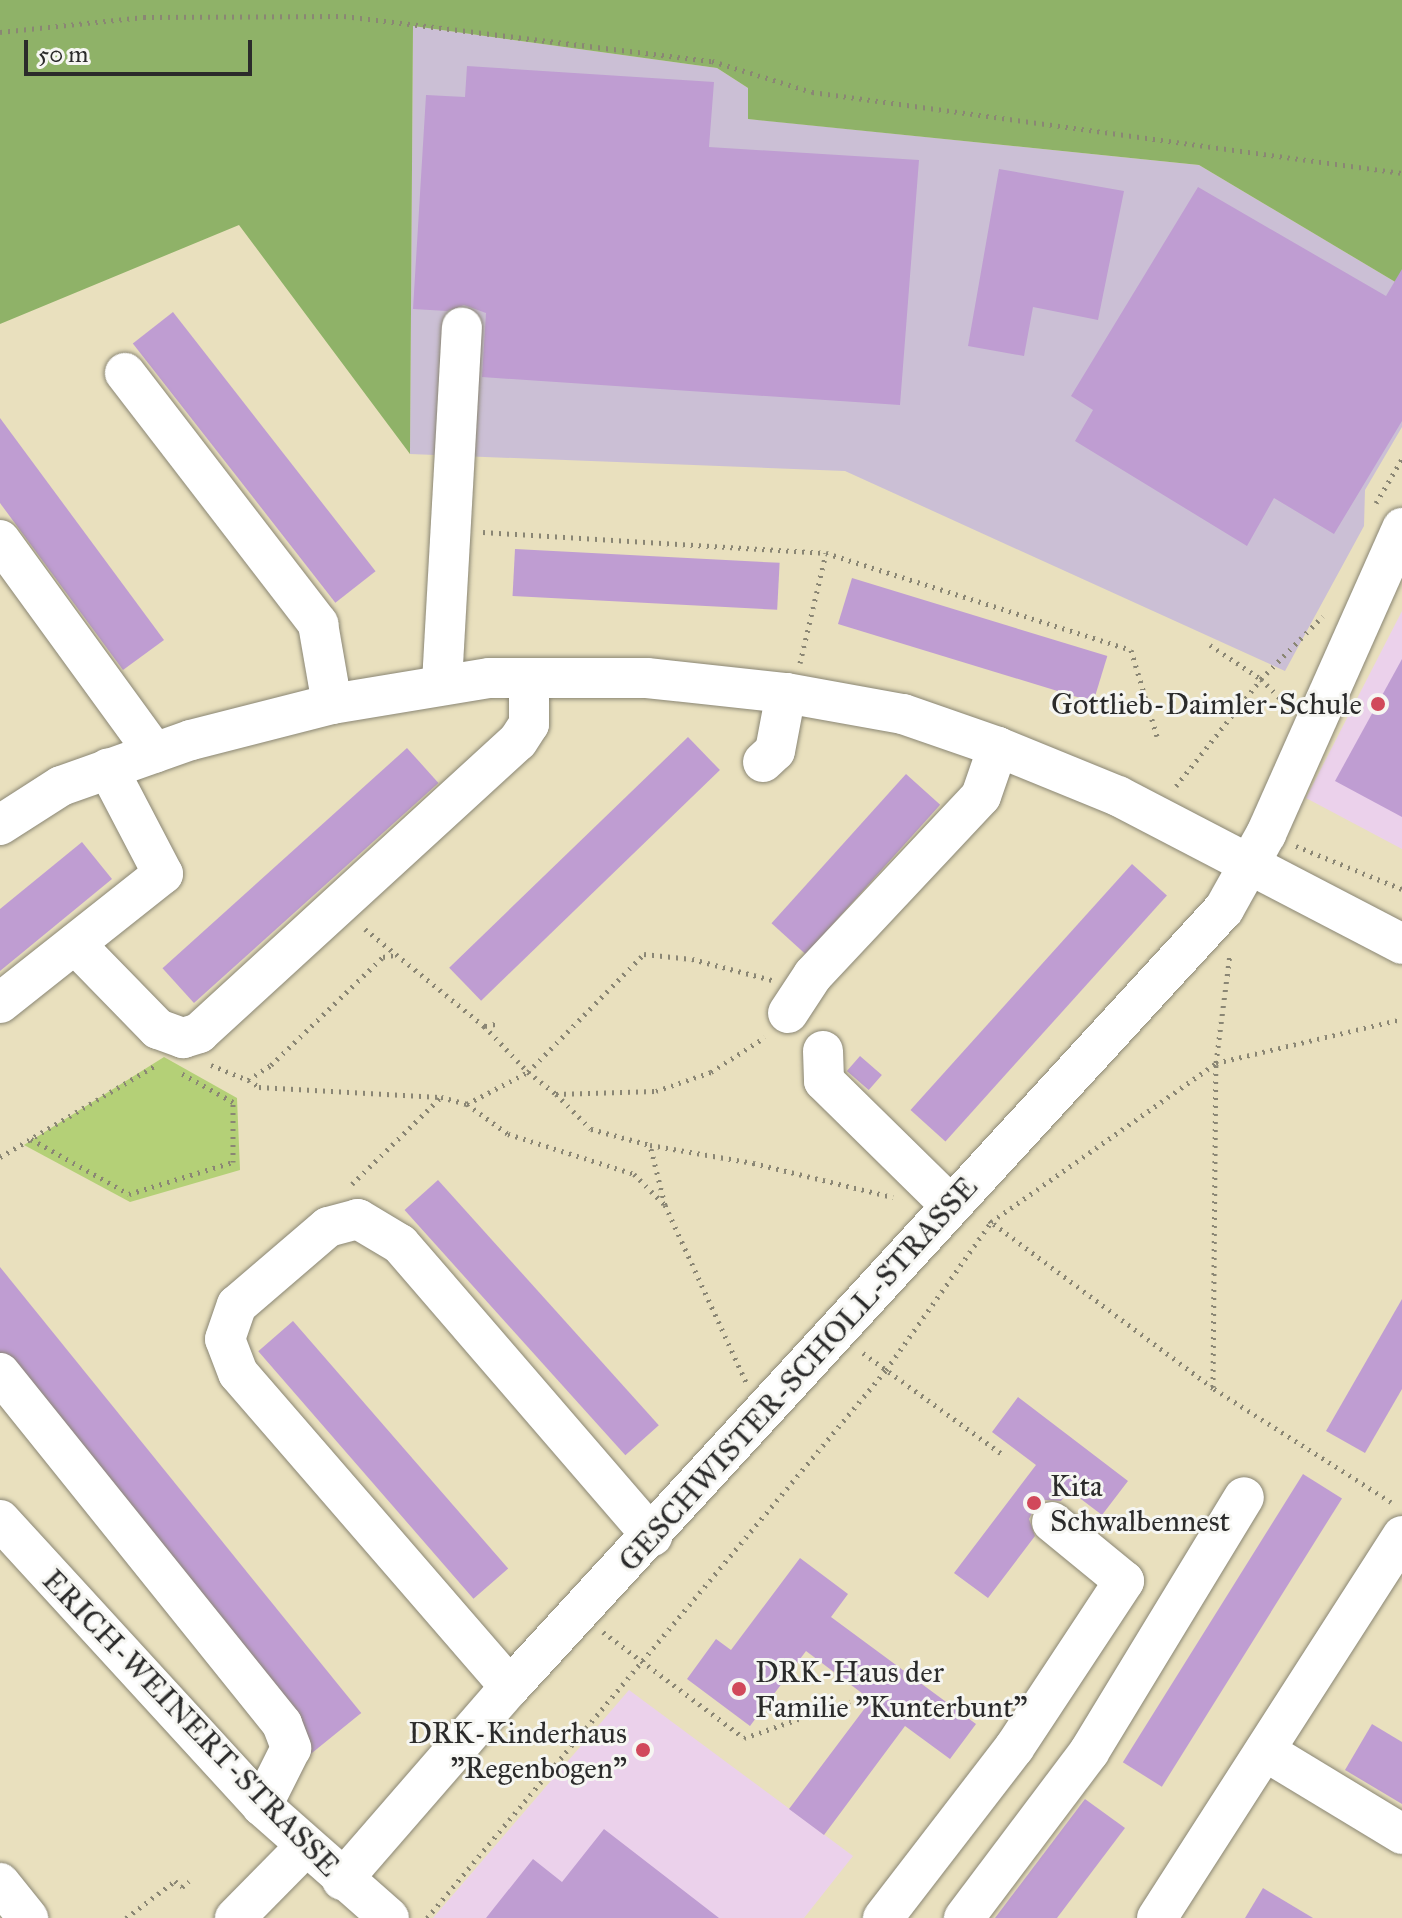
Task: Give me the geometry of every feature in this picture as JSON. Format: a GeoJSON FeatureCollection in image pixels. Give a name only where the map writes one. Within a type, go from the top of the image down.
{"type":"FeatureCollection","features":[{"type":"Feature","properties":{"kind":"street"},"geometry":{"type":"LineString","coordinates":[[442,683],[462,328]]}},
{"type":"Feature","properties":{"kind":"street"},"geometry":{"type":"LineString","coordinates":[[125,373],[318,624],[332,704]]}},
{"type":"Feature","properties":{"kind":"street","name":"GESCHWISTER-SCHOLL-STRASSE"},"geometry":{"type":"LineString","coordinates":[[342,1880],[510,1687],[652,1536],[1218,915],[1257,849],[1402,528]]}},
{"type":"Feature","properties":{"kind":"street"},"geometry":{"type":"LineString","coordinates":[[0,540],[155,753]]}},
{"type":"Feature","properties":{"kind":"street"},"geometry":{"type":"LineString","coordinates":[[0,825],[61,786],[155,753],[332,704],[442,683],[529,678],[647,678],[786,693],[903,714],[998,747],[1257,849],[1402,944]]}},
{"type":"Feature","properties":{"kind":"street"},"geometry":{"type":"LineString","coordinates":[[75,944],[179,1049],[518,741],[529,724],[529,678]]}},
{"type":"Feature","properties":{"kind":"street"},"geometry":{"type":"LineString","coordinates":[[763,762],[775,751],[786,693]]}},
{"type":"Feature","properties":{"kind":"street"},"geometry":{"type":"LineString","coordinates":[[796,1001],[981,796],[998,747]]}},
{"type":"Feature","properties":{"kind":"street"},"geometry":{"type":"LineString","coordinates":[[0,1003],[163,874],[108,769]]}},
{"type":"Feature","properties":{"kind":"street"},"geometry":{"type":"LineString","coordinates":[[823,1051],[824,1081],[951,1206]]}},
{"type":"Feature","properties":{"kind":"street"},"geometry":{"type":"LineString","coordinates":[[510,1687],[238,1373],[225,1339],[237,1305],[328,1227],[358,1219],[400,1244],[652,1536]]}},
{"type":"Feature","properties":{"kind":"street"},"geometry":{"type":"LineString","coordinates":[[0,1373],[282,1724],[291,1748],[262,1806]]}},
{"type":"Feature","properties":{"kind":"street"},"geometry":{"type":"LineString","coordinates":[[964,1918],[1089,1752],[1244,1497]]}},
{"type":"Feature","properties":{"kind":"street","name":"ERICH-WEINERT-STRASSE"},"geometry":{"type":"LineString","coordinates":[[0,1520],[262,1806],[342,1880],[389,1918]]}},
{"type":"Feature","properties":{"kind":"street"},"geometry":{"type":"LineString","coordinates":[[1160,1917],[1265,1751],[1399,1521]]}},
{"type":"Feature","properties":{"kind":"street"},"geometry":{"type":"LineString","coordinates":[[883,1918],[1039,1713],[1124,1581],[1052,1522]]}},
{"type":"Feature","properties":{"kind":"street"},"geometry":{"type":"LineString","coordinates":[[1039,1713],[1089,1752]]}},
{"type":"Feature","properties":{"kind":"street"},"geometry":{"type":"LineString","coordinates":[[1265,1751],[1402,1834]]}},
{"type":"Feature","properties":{"kind":"street"},"geometry":{"type":"LineString","coordinates":[[235,1918],[305,1847]]}},
{"type":"Feature","properties":{"kind":"street"},"geometry":{"type":"LineString","coordinates":[[0,1883],[28,1918]]}},
{"type":"Feature","properties":{"kind":"path"},"geometry":{"type":"LineString","coordinates":[[0,32],[144,17],[344,16],[712,61],[812,92],[1402,173]]}},
{"type":"Feature","properties":{"kind":"path"},"geometry":{"type":"LineString","coordinates":[[450,530],[826,553],[1131,650],[1157,736]]}},
{"type":"Feature","properties":{"kind":"path"},"geometry":{"type":"LineString","coordinates":[[786,693],[801,662],[826,553]]}},
{"type":"Feature","properties":{"kind":"path"},"geometry":{"type":"LineString","coordinates":[[1176,787],[1261,679],[1334,605]]}},
{"type":"Feature","properties":{"kind":"path"},"geometry":{"type":"LineString","coordinates":[[1210,645],[1261,679],[1297,715]]}},
{"type":"Feature","properties":{"kind":"path"},"geometry":{"type":"LineString","coordinates":[[1257,849],[1402,889]]}},
{"type":"Feature","properties":{"kind":"path"},"geometry":{"type":"LineString","coordinates":[[337,904],[484,1026],[528,1072],[556,1094],[591,1129],[650,1145],[951,1206],[978,1208],[991,1222],[1213,1388],[1399,1521]]}},
{"type":"Feature","properties":{"kind":"path"},"geometry":{"type":"LineString","coordinates":[[1213,1388],[1216,1063],[1233,926],[1218,915]]}},
{"type":"Feature","properties":{"kind":"path"},"geometry":{"type":"LineString","coordinates":[[467,1104],[528,1072],[644,954],[692,959],[796,1001],[740,1057],[682,1084],[628,1094],[556,1094]]}},
{"type":"Feature","properties":{"kind":"path"},"geometry":{"type":"LineString","coordinates":[[248,1080],[271,1065],[383,957],[395,955]]}},
{"type":"Feature","properties":{"kind":"path"},"geometry":{"type":"LineString","coordinates":[[427,1918],[639,1659],[886,1370],[991,1222],[1216,1063],[1402,1019]]}},
{"type":"Feature","properties":{"kind":"path"},"geometry":{"type":"LineString","coordinates":[[484,1026],[500,1023]]}},
{"type":"Feature","properties":{"kind":"path"},"geometry":{"type":"LineString","coordinates":[[179,1049],[215,1069],[259,1087],[441,1097],[467,1104],[508,1134],[634,1174],[665,1205]]}},
{"type":"Feature","properties":{"kind":"path"},"geometry":{"type":"LineString","coordinates":[[0,1157],[179,1049]]}},
{"type":"Feature","properties":{"kind":"path"},"geometry":{"type":"LineString","coordinates":[[31,1139],[129,1194],[233,1162],[233,1102],[179,1049]]}},
{"type":"Feature","properties":{"kind":"path"},"geometry":{"type":"LineString","coordinates":[[328,1227],[334,1204],[441,1097]]}},
{"type":"Feature","properties":{"kind":"path"},"geometry":{"type":"LineString","coordinates":[[650,1145],[665,1205],[761,1416]]}},
{"type":"Feature","properties":{"kind":"path"},"geometry":{"type":"LineString","coordinates":[[837,1333],[1005,1456]]}},
{"type":"Feature","properties":{"kind":"path"},"geometry":{"type":"LineString","coordinates":[[579,1615],[744,1738],[850,1701]]}},
{"type":"Feature","properties":{"kind":"path"},"geometry":{"type":"LineString","coordinates":[[126,1918],[175,1881],[182,1887],[189,1881]]}},
{"type":"Feature","properties":{"kind":"shaded area"},"geometry":{"type":"Polygon","coordinates":[[[413,26],[717,68],[748,88],[749,119],[1199,165],[1402,286],[1402,427],[1365,490],[1364,526],[1285,671],[845,471],[410,454],[413,26]]]}},
{"type":"Feature","properties":{"kind":"shaded area","name":"Gottlieb-Daimler-Schule"},"geometry":{"type":"Polygon","coordinates":[[[1402,611],[1402,849],[1306,798],[1402,611]]]}},
{"type":"Feature","properties":{"kind":"shaded area","name":"DRK-Kinderhaus \"Regenbogen\""},"geometry":{"type":"Polygon","coordinates":[[[629,1690],[853,1856],[804,1918],[433,1918],[629,1690]]]}},
{"type":"Feature","properties":{"kind":"green space"},"geometry":{"type":"Polygon","coordinates":[[[0,0],[1402,0],[1402,286],[1199,165],[748,119],[748,88],[717,68],[413,26],[410,454],[239,225],[0,324],[0,0]]]}},
{"type":"Feature","properties":{"kind":"green space"},"geometry":{"type":"Polygon","coordinates":[[[164,1057],[237,1098],[240,1170],[130,1202],[24,1145],[164,1057]]]}},
{"type":"Feature","properties":{"kind":"building"},"geometry":{"type":"Polygon","coordinates":[[[467,66],[714,82],[709,147],[919,160],[900,405],[482,377],[486,313],[464,305],[447,311],[413,309],[426,95],[465,97],[467,66]]]}},
{"type":"Feature","properties":{"kind":"building"},"geometry":{"type":"Polygon","coordinates":[[[999,169],[1124,191],[1098,320],[1033,307],[1024,356],[968,346],[999,169]]]}},
{"type":"Feature","properties":{"kind":"building"},"geometry":{"type":"Polygon","coordinates":[[[1198,187],[1386,296],[1402,269],[1402,421],[1334,534],[1274,498],[1247,546],[1075,441],[1093,410],[1071,396],[1198,187]]]}},
{"type":"Feature","properties":{"kind":"building"},"geometry":{"type":"Polygon","coordinates":[[[173,312],[376,571],[335,603],[133,343],[173,312]]]}},
{"type":"Feature","properties":{"kind":"building"},"geometry":{"type":"Polygon","coordinates":[[[0,418],[164,640],[123,670],[0,503],[0,418]]]}},
{"type":"Feature","properties":{"kind":"building"},"geometry":{"type":"Polygon","coordinates":[[[515,549],[780,563],[777,610],[513,596],[515,549]]]}},
{"type":"Feature","properties":{"kind":"building"},"geometry":{"type":"Polygon","coordinates":[[[852,578],[1107,656],[1093,702],[838,624],[852,578]]]}},
{"type":"Feature","properties":{"kind":"building"},"geometry":{"type":"Polygon","coordinates":[[[1402,659],[1402,817],[1335,781],[1402,659]]]}},
{"type":"Feature","properties":{"kind":"building"},"geometry":{"type":"Polygon","coordinates":[[[688,737],[720,770],[481,1001],[449,968],[688,737]]]}},
{"type":"Feature","properties":{"kind":"building"},"geometry":{"type":"Polygon","coordinates":[[[407,748],[438,783],[194,1003],[163,968],[407,748]]]}},
{"type":"Feature","properties":{"kind":"building"},"geometry":{"type":"Polygon","coordinates":[[[906,774],[940,805],[806,954],[772,923],[906,774]]]}},
{"type":"Feature","properties":{"kind":"building"},"geometry":{"type":"Polygon","coordinates":[[[82,842],[112,879],[0,971],[0,909],[82,842]]]}},
{"type":"Feature","properties":{"kind":"building"},"geometry":{"type":"Polygon","coordinates":[[[1132,864],[1167,895],[945,1141],[911,1110],[1132,864]]]}},
{"type":"Feature","properties":{"kind":"building"},"geometry":{"type":"Polygon","coordinates":[[[860,1056],[882,1075],[869,1090],[847,1071],[860,1056]]]}},
{"type":"Feature","properties":{"kind":"building"},"geometry":{"type":"Polygon","coordinates":[[[438,1180],[659,1425],[625,1455],[405,1210],[438,1180]]]}},
{"type":"Feature","properties":{"kind":"building"},"geometry":{"type":"Polygon","coordinates":[[[0,1267],[361,1713],[308,1757],[0,1377],[0,1267]]]}},
{"type":"Feature","properties":{"kind":"building"},"geometry":{"type":"Polygon","coordinates":[[[1402,1299],[1402,1389],[1365,1453],[1326,1431],[1402,1299]]]}},
{"type":"Feature","properties":{"kind":"building"},"geometry":{"type":"Polygon","coordinates":[[[293,1321],[508,1569],[473,1599],[258,1351],[293,1321]]]}},
{"type":"Feature","properties":{"kind":"building","name":"Kita Schwalbennest"},"geometry":{"type":"Polygon","coordinates":[[[1018,1397],[1128,1481],[1102,1515],[1069,1490],[1061,1501],[1045,1500],[1035,1507],[1029,1519],[1035,1536],[988,1598],[954,1573],[1036,1465],[992,1432],[1018,1397]]]}},
{"type":"Feature","properties":{"kind":"building"},"geometry":{"type":"Polygon","coordinates":[[[1303,1474],[1342,1498],[1162,1787],[1123,1762],[1303,1474]]]}},
{"type":"Feature","properties":{"kind":"building","name":"DRK-Haus der Familie \"Kunterbunt\""},"geometry":{"type":"Polygon","coordinates":[[[800,1558],[848,1594],[831,1617],[976,1724],[950,1759],[905,1726],[824,1835],[789,1809],[871,1700],[806,1651],[750,1726],[687,1679],[716,1639],[731,1650],[800,1558]]]}},
{"type":"Feature","properties":{"kind":"building"},"geometry":{"type":"Polygon","coordinates":[[[1372,1724],[1402,1742],[1402,1804],[1345,1770],[1372,1724]]]}},
{"type":"Feature","properties":{"kind":"building"},"geometry":{"type":"Polygon","coordinates":[[[1085,1799],[1125,1828],[1057,1918],[995,1918],[1085,1799]]]}},
{"type":"Feature","properties":{"kind":"building"},"geometry":{"type":"Polygon","coordinates":[[[604,1829],[719,1918],[486,1918],[533,1859],[562,1882],[604,1829]]]}},
{"type":"Feature","properties":{"kind":"building"},"geometry":{"type":"Polygon","coordinates":[[[1263,1888],[1313,1918],[1245,1918],[1263,1888]]]}},
{"type":"Feature","properties":{"kind":"place","name":"Gottlieb-Daimler-Schule"},"geometry":{"type":"Point","coordinates":[1378,704]}},
{"type":"Feature","properties":{"kind":"place","name":"Kita Schwalbennest"},"geometry":{"type":"Point","coordinates":[1034,1503]}},
{"type":"Feature","properties":{"kind":"place","name":"DRK-Haus der Familie \"Kunterbunt\""},"geometry":{"type":"Point","coordinates":[739,1689]}},
{"type":"Feature","properties":{"kind":"place","name":"DRK-Kinderhaus \"Regenbogen\""},"geometry":{"type":"Point","coordinates":[643,1750]}}]}
